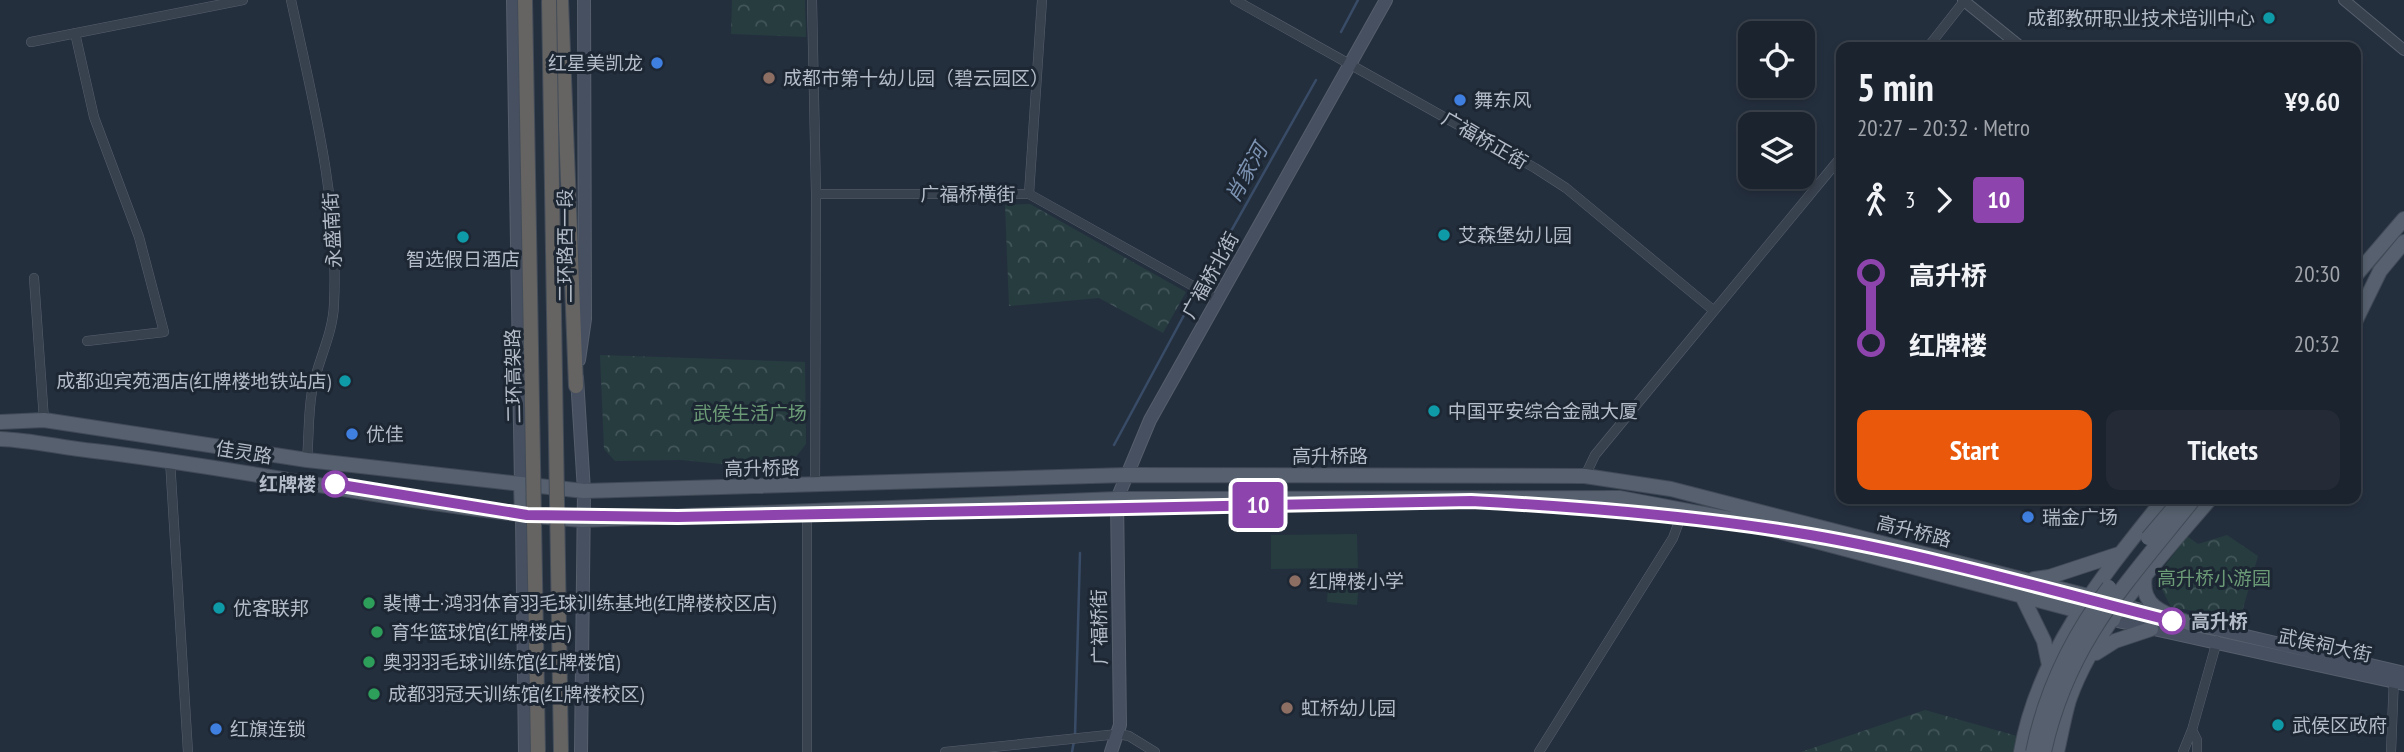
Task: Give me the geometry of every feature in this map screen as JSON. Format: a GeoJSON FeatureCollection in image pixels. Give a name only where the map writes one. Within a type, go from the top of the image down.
{"type":"FeatureCollection","features":[{"type":"Feature","properties":{"kind":"highway","name":"二环高架路"},"geometry":{"type":"LineString","coordinates":[[525,0],[538,752]]}},
{"type":"Feature","properties":{"kind":"highway"},"geometry":{"type":"LineString","coordinates":[[549,0],[561,752]]}},
{"type":"Feature","properties":{"kind":"highway"},"geometry":{"type":"LineString","coordinates":[[561,0],[570,311],[576,386]]}},
{"type":"Feature","properties":{"kind":"main road"},"geometry":{"type":"LineString","coordinates":[[513,0],[525,752]]}},
{"type":"Feature","properties":{"kind":"main road","name":"二环路西一段"},"geometry":{"type":"LineString","coordinates":[[581,752],[584,491],[576,386],[585,319],[584,0]]}},
{"type":"Feature","properties":{"kind":"main road","name":"广福桥北街"},"geometry":{"type":"LineString","coordinates":[[1117,499],[1150,420],[1387,0]]}},
{"type":"Feature","properties":{"kind":"main road"},"geometry":{"type":"LineString","coordinates":[[2361,293],[2404,219]]}},
{"type":"Feature","properties":{"kind":"main road"},"geometry":{"type":"LineString","coordinates":[[2361,277],[2404,242]]}},
{"type":"Feature","properties":{"kind":"main road"},"geometry":{"type":"LineString","coordinates":[[2361,273],[2376,266]]}},
{"type":"Feature","properties":{"kind":"main road"},"geometry":{"type":"LineString","coordinates":[[2361,306],[2376,266]]}},
{"type":"Feature","properties":{"kind":"main road","name":"佳灵路"},"geometry":{"type":"LineString","coordinates":[[0,422],[44,420],[307,460],[522,485]]}},
{"type":"Feature","properties":{"kind":"main road","name":"佳灵路"},"geometry":{"type":"LineString","coordinates":[[0,439],[31,440],[82,450],[170,460],[522,516]]}},
{"type":"Feature","properties":{"kind":"main road","name":"高升桥路"},"geometry":{"type":"LineString","coordinates":[[522,485],[584,491],[1126,475],[1585,476],[1671,489],[2123,605]]}},
{"type":"Feature","properties":{"kind":"main road","name":"高升桥路"},"geometry":{"type":"LineString","coordinates":[[522,516],[582,520],[1117,499],[1517,496],[1620,498],[1684,508],[2113,620]]}},
{"type":"Feature","properties":{"kind":"main road","name":"广福桥街"},"geometry":{"type":"LineString","coordinates":[[1111,752],[1118,734],[1117,499]]}},
{"type":"Feature","properties":{"kind":"main road"},"geometry":{"type":"LineString","coordinates":[[2021,752],[2049,665],[2078,613],[2160,504]]}},
{"type":"Feature","properties":{"kind":"main road"},"geometry":{"type":"LineString","coordinates":[[2033,752],[2043,709],[2071,647],[2097,602],[2177,504]]}},
{"type":"Feature","properties":{"kind":"main road"},"geometry":{"type":"LineString","coordinates":[[2044,752],[2055,712],[2080,651],[2108,605],[2190,504]]}},
{"type":"Feature","properties":{"kind":"main road"},"geometry":{"type":"LineString","coordinates":[[2057,752],[2069,700],[2113,620],[2145,576],[2206,504]]}},
{"type":"Feature","properties":{"kind":"main road"},"geometry":{"type":"LineString","coordinates":[[2024,580],[2049,577],[2120,554]]}},
{"type":"Feature","properties":{"kind":"main road"},"geometry":{"type":"LineString","coordinates":[[2145,576],[2142,590],[2145,597],[2168,614],[2194,625]]}},
{"type":"Feature","properties":{"kind":"main road"},"geometry":{"type":"LineString","coordinates":[[2022,598],[2044,641],[2049,665]]}},
{"type":"Feature","properties":{"kind":"main road","name":"武侯祠大街"},"geometry":{"type":"LineString","coordinates":[[2123,605],[2399,677]]}},
{"type":"Feature","properties":{"kind":"main road","name":"武侯祠大街"},"geometry":{"type":"LineString","coordinates":[[2113,620],[2399,677]]}},
{"type":"Feature","properties":{"kind":"main road"},"geometry":{"type":"LineString","coordinates":[[2090,659],[2115,640],[2151,629]]}},
{"type":"Feature","properties":{"kind":"street"},"geometry":{"type":"LineString","coordinates":[[30,42],[243,0]]}},
{"type":"Feature","properties":{"kind":"street","name":"永盛南街"},"geometry":{"type":"LineString","coordinates":[[291,0],[328,173],[334,261],[334,307],[327,347],[312,390],[307,460]]}},
{"type":"Feature","properties":{"kind":"street"},"geometry":{"type":"LineString","coordinates":[[812,0],[816,194],[815,486]]}},
{"type":"Feature","properties":{"kind":"street"},"geometry":{"type":"LineString","coordinates":[[1029,194],[1042,0]]}},
{"type":"Feature","properties":{"kind":"street","name":"广福桥正街"},"geometry":{"type":"LineString","coordinates":[[1236,0],[1566,188],[1713,310]]}},
{"type":"Feature","properties":{"kind":"street"},"geometry":{"type":"LineString","coordinates":[[1932,42],[1964,0],[2015,42]]}},
{"type":"Feature","properties":{"kind":"street"},"geometry":{"type":"LineString","coordinates":[[2344,0],[2404,50]]}},
{"type":"Feature","properties":{"kind":"street"},"geometry":{"type":"LineString","coordinates":[[75,33],[94,117],[139,237],[164,332],[86,341]]}},
{"type":"Feature","properties":{"kind":"street"},"geometry":{"type":"LineString","coordinates":[[1585,476],[1595,455],[1836,163]]}},
{"type":"Feature","properties":{"kind":"street","name":"广福桥横街"},"geometry":{"type":"LineString","coordinates":[[816,194],[1029,194],[1218,300]]}},
{"type":"Feature","properties":{"kind":"street"},"geometry":{"type":"LineString","coordinates":[[34,278],[44,420]]}},
{"type":"Feature","properties":{"kind":"street"},"geometry":{"type":"LineString","coordinates":[[170,460],[188,752]]}},
{"type":"Feature","properties":{"kind":"street"},"geometry":{"type":"LineString","coordinates":[[1539,752],[1673,537],[1684,508]]}},
{"type":"Feature","properties":{"kind":"street"},"geometry":{"type":"LineString","coordinates":[[807,512],[807,752]]}},
{"type":"Feature","properties":{"kind":"street"},"geometry":{"type":"LineString","coordinates":[[2183,752],[2192,730],[2217,641]]}},
{"type":"Feature","properties":{"kind":"street"},"geometry":{"type":"LineString","coordinates":[[2391,752],[2399,677]]}},
{"type":"Feature","properties":{"kind":"street"},"geometry":{"type":"LineString","coordinates":[[2192,730],[2197,740],[2197,752]]}},
{"type":"Feature","properties":{"kind":"street"},"geometry":{"type":"LineString","coordinates":[[945,752],[1118,734],[1129,736],[1155,752]]}},
{"type":"Feature","properties":{"kind":"green space"},"geometry":{"type":"Polygon","coordinates":[[[732,0],[805,0],[806,37],[731,34],[732,0]]]}},
{"type":"Feature","properties":{"kind":"green space"},"geometry":{"type":"Polygon","coordinates":[[[1030,204],[1186,292],[1163,333],[1099,298],[1009,306],[1005,205],[1030,204]]]}},
{"type":"Feature","properties":{"kind":"green space","name":"武侯生活广场"},"geometry":{"type":"Polygon","coordinates":[[[600,355],[805,362],[806,444],[791,463],[761,468],[681,460],[615,461],[604,449],[600,355]]]}},
{"type":"Feature","properties":{"kind":"green space"},"geometry":{"type":"Polygon","coordinates":[[[1357,534],[1358,568],[1271,569],[1271,535],[1357,534]]]}},
{"type":"Feature","properties":{"kind":"green space","name":"高升桥小游园"},"geometry":{"type":"Polygon","coordinates":[[[2227,535],[2258,556],[2240,619],[2171,607],[2156,578],[2187,536],[2198,544],[2227,535]]]}},
{"type":"Feature","properties":{"kind":"green space"},"geometry":{"type":"Polygon","coordinates":[[[1328,582],[1359,584],[1357,605],[1327,602],[1328,582]]]}},
{"type":"Feature","properties":{"kind":"green space"},"geometry":{"type":"Polygon","coordinates":[[[1925,710],[2017,736],[2014,752],[1801,752],[1925,710]]]}},
{"type":"Feature","properties":{"kind":"waterway","name":"肖家河"},"geometry":{"type":"LineString","coordinates":[[1341,32],[1358,0]]}},
{"type":"Feature","properties":{"kind":"waterway","name":"肖家河"},"geometry":{"type":"LineString","coordinates":[[1203,281],[1316,80]]}},
{"type":"Feature","properties":{"kind":"waterway","name":"肖家河"},"geometry":{"type":"LineString","coordinates":[[1114,445],[1190,304]]}},
{"type":"Feature","properties":{"kind":"waterway","name":"肖家河"},"geometry":{"type":"LineString","coordinates":[[1075,735],[1080,553]]}},
{"type":"Feature","properties":{"kind":"waterway","name":"肖家河"},"geometry":{"type":"LineString","coordinates":[[1072,752],[1074,741]]}},
{"type":"Feature","properties":{"kind":"metro line","name":"10"},"geometry":{"type":"LineString","coordinates":[[335,484],[527,515],[678,517],[1471,501],[1585,507],[1810,535],[1952,566],[2172,621]]}},
{"type":"Feature","properties":{"kind":"place","name":"成都教研职业技术培训中心"},"geometry":{"type":"Point","coordinates":[2269,18]}},
{"type":"Feature","properties":{"kind":"place","name":"红星美凯龙"},"geometry":{"type":"Point","coordinates":[657,63]}},
{"type":"Feature","properties":{"kind":"place","name":"成都市第十幼儿园（碧云园区）"},"geometry":{"type":"Point","coordinates":[769,78]}},
{"type":"Feature","properties":{"kind":"place","name":"舞东风"},"geometry":{"type":"Point","coordinates":[1460,100]}},
{"type":"Feature","properties":{"kind":"place","name":"艾森堡幼儿园"},"geometry":{"type":"Point","coordinates":[1444,235]}},
{"type":"Feature","properties":{"kind":"place","name":"智选假日酒店"},"geometry":{"type":"Point","coordinates":[463,237]}},
{"type":"Feature","properties":{"kind":"place","name":"成都迎宾苑酒店(红牌楼地铁站店)"},"geometry":{"type":"Point","coordinates":[345,381]}},
{"type":"Feature","properties":{"kind":"place","name":"中国平安综合金融大厦"},"geometry":{"type":"Point","coordinates":[1434,411]}},
{"type":"Feature","properties":{"kind":"place","name":"优佳"},"geometry":{"type":"Point","coordinates":[352,434]}},
{"type":"Feature","properties":{"kind":"place","name":"红牌楼"},"geometry":{"type":"Point","coordinates":[335,484]}},
{"type":"Feature","properties":{"kind":"place","name":"瑞金广场"},"geometry":{"type":"Point","coordinates":[2028,517]}},
{"type":"Feature","properties":{"kind":"place","name":"红牌楼小学"},"geometry":{"type":"Point","coordinates":[1295,581]}},
{"type":"Feature","properties":{"kind":"place","name":"裴博士·鸿羽体育羽毛球训练基地(红牌楼校区店)"},"geometry":{"type":"Point","coordinates":[369,603]}},
{"type":"Feature","properties":{"kind":"place","name":"优客联邦"},"geometry":{"type":"Point","coordinates":[219,608]}},
{"type":"Feature","properties":{"kind":"place","name":"高升桥"},"geometry":{"type":"Point","coordinates":[2172,621]}},
{"type":"Feature","properties":{"kind":"place","name":"育华篮球馆(红牌楼店)"},"geometry":{"type":"Point","coordinates":[377,632]}},
{"type":"Feature","properties":{"kind":"place","name":"奥羽羽毛球训练馆(红牌楼馆)"},"geometry":{"type":"Point","coordinates":[369,662]}},
{"type":"Feature","properties":{"kind":"place","name":"成都羽冠天训练馆(红牌楼校区)"},"geometry":{"type":"Point","coordinates":[374,694]}},
{"type":"Feature","properties":{"kind":"place","name":"虹桥幼儿园"},"geometry":{"type":"Point","coordinates":[1287,708]}},
{"type":"Feature","properties":{"kind":"place","name":"武侯区政府"},"geometry":{"type":"Point","coordinates":[2278,725]}},
{"type":"Feature","properties":{"kind":"place","name":"红旗连锁"},"geometry":{"type":"Point","coordinates":[216,729]}}]}
